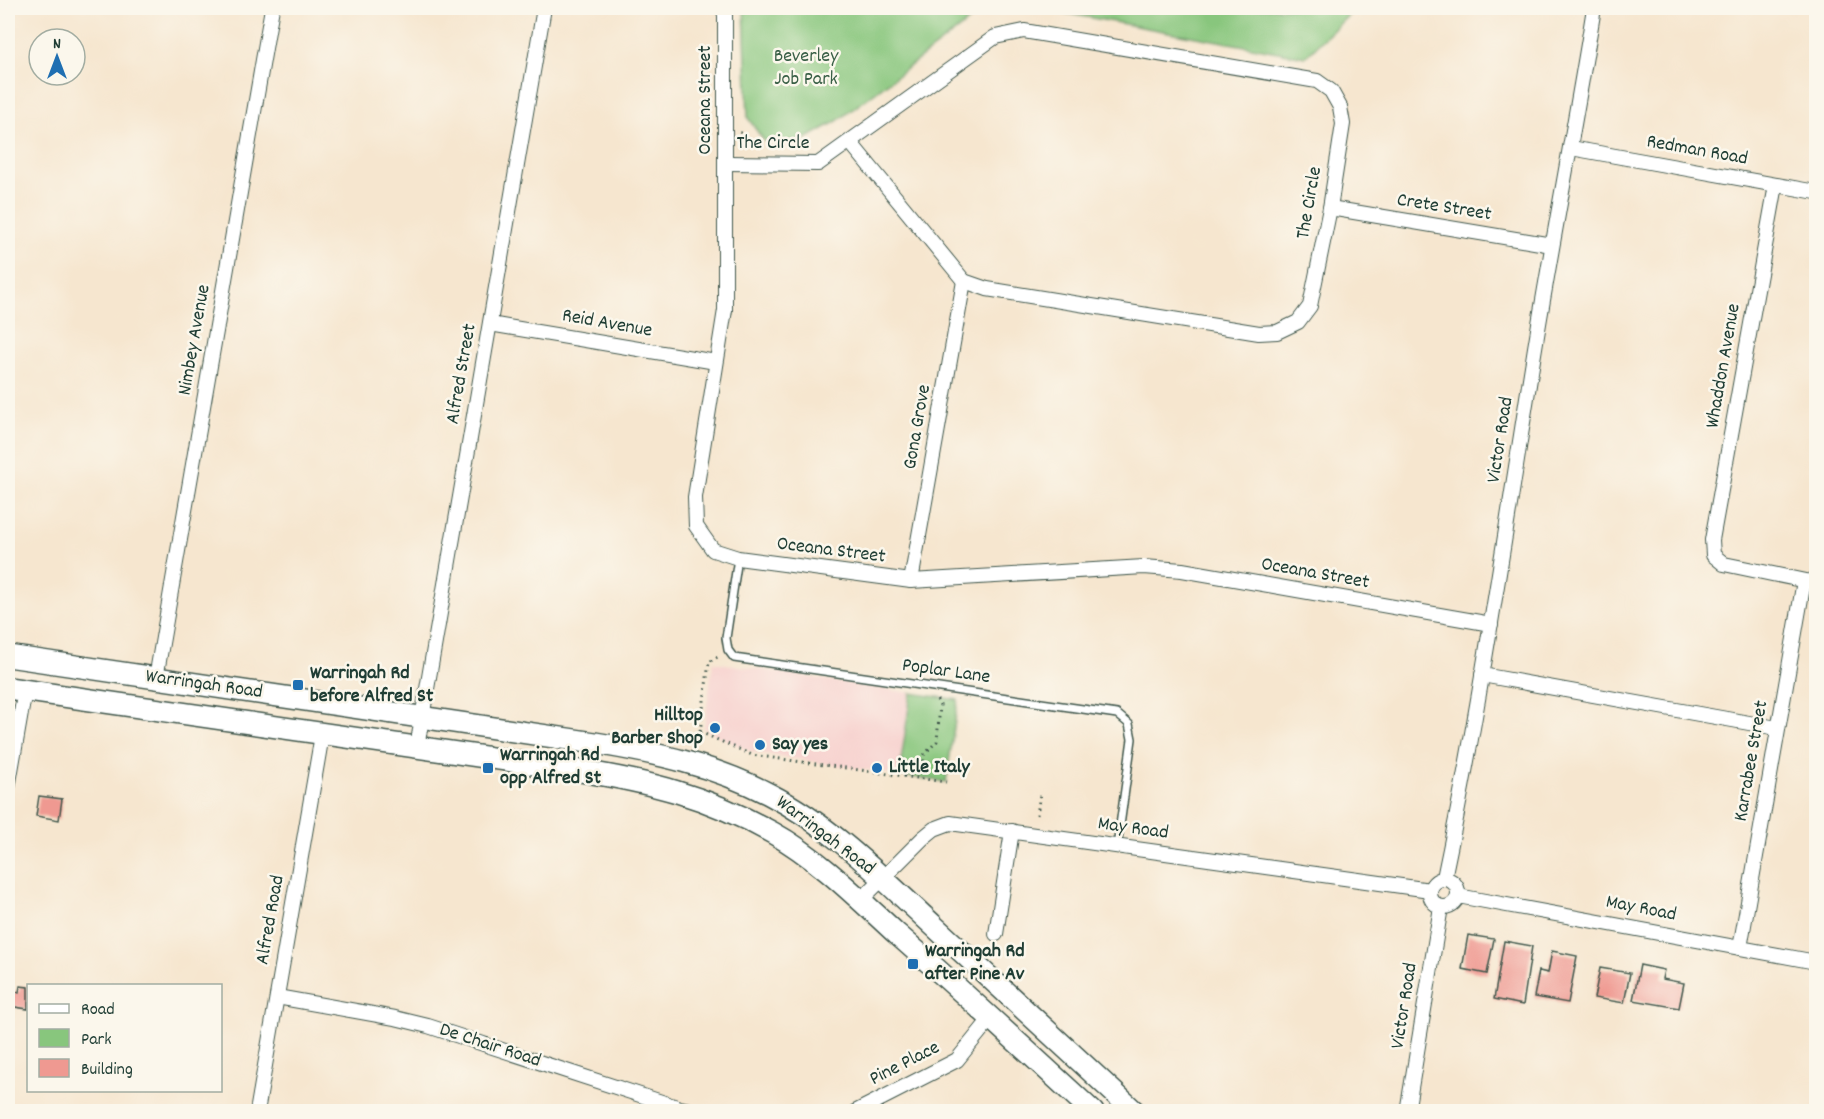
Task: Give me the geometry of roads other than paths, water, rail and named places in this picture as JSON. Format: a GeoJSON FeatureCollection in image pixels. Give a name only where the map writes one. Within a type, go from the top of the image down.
{"type":"FeatureCollection","features":[{"type":"Feature","properties":{"kind":"highway","name":"Warringah Road"},"geometry":{"type":"LineString","coordinates":[[8,657],[647,752],[707,767],[769,794],[796,810],[852,852],[1135,1112]]}},
{"type":"Feature","properties":{"kind":"highway","name":"Warringah Road"},"geometry":{"type":"LineString","coordinates":[[16,689],[633,779],[702,799],[776,834],[819,866],[991,1018],[1093,1112]]}},
{"type":"Feature","properties":{"kind":"highway"},"geometry":{"type":"LineString","coordinates":[[991,1018],[1011,997]]}},
{"type":"Feature","properties":{"kind":"street","name":"Nimbey Avenue"},"geometry":{"type":"LineString","coordinates":[[156,678],[272,8]]}},
{"type":"Feature","properties":{"kind":"street","name":"Alfred Street"},"geometry":{"type":"LineString","coordinates":[[417,747],[544,8]]}},
{"type":"Feature","properties":{"kind":"street","name":"Oceana Street"},"geometry":{"type":"LineString","coordinates":[[723,8],[725,15],[726,163],[725,310],[694,497],[696,526],[713,550],[738,558],[911,581],[1144,567],[1182,570],[1491,624]]}},
{"type":"Feature","properties":{"kind":"street","name":"Victor Road"},"geometry":{"type":"LineString","coordinates":[[1444,878],[1455,830],[1491,624],[1552,245],[1594,8]]}},
{"type":"Feature","properties":{"kind":"street","name":"The Circle"},"geometry":{"type":"LineString","coordinates":[[726,163],[818,164],[995,37],[1024,31],[1317,81],[1331,91],[1340,107],[1343,124],[1330,208],[1310,306],[1298,322],[1277,332],[1258,333],[987,289],[964,281]]}},
{"type":"Feature","properties":{"kind":"street"},"geometry":{"type":"LineString","coordinates":[[850,142],[964,281]]}},
{"type":"Feature","properties":{"kind":"street","name":"Redman Road"},"geometry":{"type":"LineString","coordinates":[[1571,148],[1816,192]]}},
{"type":"Feature","properties":{"kind":"street","name":"Whaddon Avenue"},"geometry":{"type":"LineString","coordinates":[[1776,185],[1712,540],[1713,555],[1724,564],[1810,582]]}},
{"type":"Feature","properties":{"kind":"street","name":"Crete Street"},"geometry":{"type":"LineString","coordinates":[[1330,208],[1552,245]]}},
{"type":"Feature","properties":{"kind":"street","name":"Gona Grove"},"geometry":{"type":"LineString","coordinates":[[911,581],[964,281]]}},
{"type":"Feature","properties":{"kind":"street","name":"Reid Avenue"},"geometry":{"type":"LineString","coordinates":[[490,324],[717,362]]}},
{"type":"Feature","properties":{"kind":"street","name":"Karrabee Street"},"geometry":{"type":"LineString","coordinates":[[1740,948],[1777,728],[1810,582]]}},
{"type":"Feature","properties":{"kind":"street"},"geometry":{"type":"LineString","coordinates":[[1482,675],[1777,728]]}},
{"type":"Feature","properties":{"kind":"street"},"geometry":{"type":"LineString","coordinates":[[8,788],[16,689]]}},
{"type":"Feature","properties":{"kind":"street","name":"Alfred Road"},"geometry":{"type":"LineString","coordinates":[[257,1112],[322,735]]}},
{"type":"Feature","properties":{"kind":"street","name":"May Road"},"geometry":{"type":"LineString","coordinates":[[860,901],[881,878],[934,829],[950,823],[1430,890]]}},
{"type":"Feature","properties":{"kind":"street"},"geometry":{"type":"LineString","coordinates":[[996,934],[1012,831]]}},
{"type":"Feature","properties":{"kind":"street"},"geometry":{"type":"LineString","coordinates":[[1444,878],[1455,882],[1458,896],[1453,904],[1441,907],[1432,901],[1430,890],[1436,880],[1444,878]]}},
{"type":"Feature","properties":{"kind":"street","name":"May Road"},"geometry":{"type":"LineString","coordinates":[[1458,896],[1816,962]]}},
{"type":"Feature","properties":{"kind":"street","name":"Victor Road"},"geometry":{"type":"LineString","coordinates":[[1407,1112],[1441,907]]}},
{"type":"Feature","properties":{"kind":"street","name":"De Chair Road"},"geometry":{"type":"LineString","coordinates":[[277,997],[428,1026],[699,1112]]}},
{"type":"Feature","properties":{"kind":"street","name":"Pine Place"},"geometry":{"type":"LineString","coordinates":[[855,1112],[957,1060],[991,1018]]}},
{"type":"Feature","properties":{"kind":"lane","name":"Poplar Lane"},"geometry":{"type":"LineString","coordinates":[[738,558],[726,638],[728,650],[734,658],[1117,714],[1129,724],[1132,739],[1117,847]]}},
{"type":"Feature","properties":{"kind":"place","name":"Warringah Rd before Alfred St"},"geometry":{"type":"Point","coordinates":[298,685]}},
{"type":"Feature","properties":{"kind":"place","name":"Hilltop Barber Shop"},"geometry":{"type":"Point","coordinates":[715,728]}},
{"type":"Feature","properties":{"kind":"place","name":"Say yes"},"geometry":{"type":"Point","coordinates":[760,745]}},
{"type":"Feature","properties":{"kind":"place","name":"Warringah Rd opp Alfred St"},"geometry":{"type":"Point","coordinates":[488,768]}},
{"type":"Feature","properties":{"kind":"place","name":"Little Italy"},"geometry":{"type":"Point","coordinates":[877,768]}},
{"type":"Feature","properties":{"kind":"place","name":"Warringah Rd after Pine Av"},"geometry":{"type":"Point","coordinates":[913,964]}},
{"type":"Feature","properties":{"kind":"park label","name":"Beverley Job Park"},"geometry":{"type":"Point","coordinates":[806,68]}}]}
